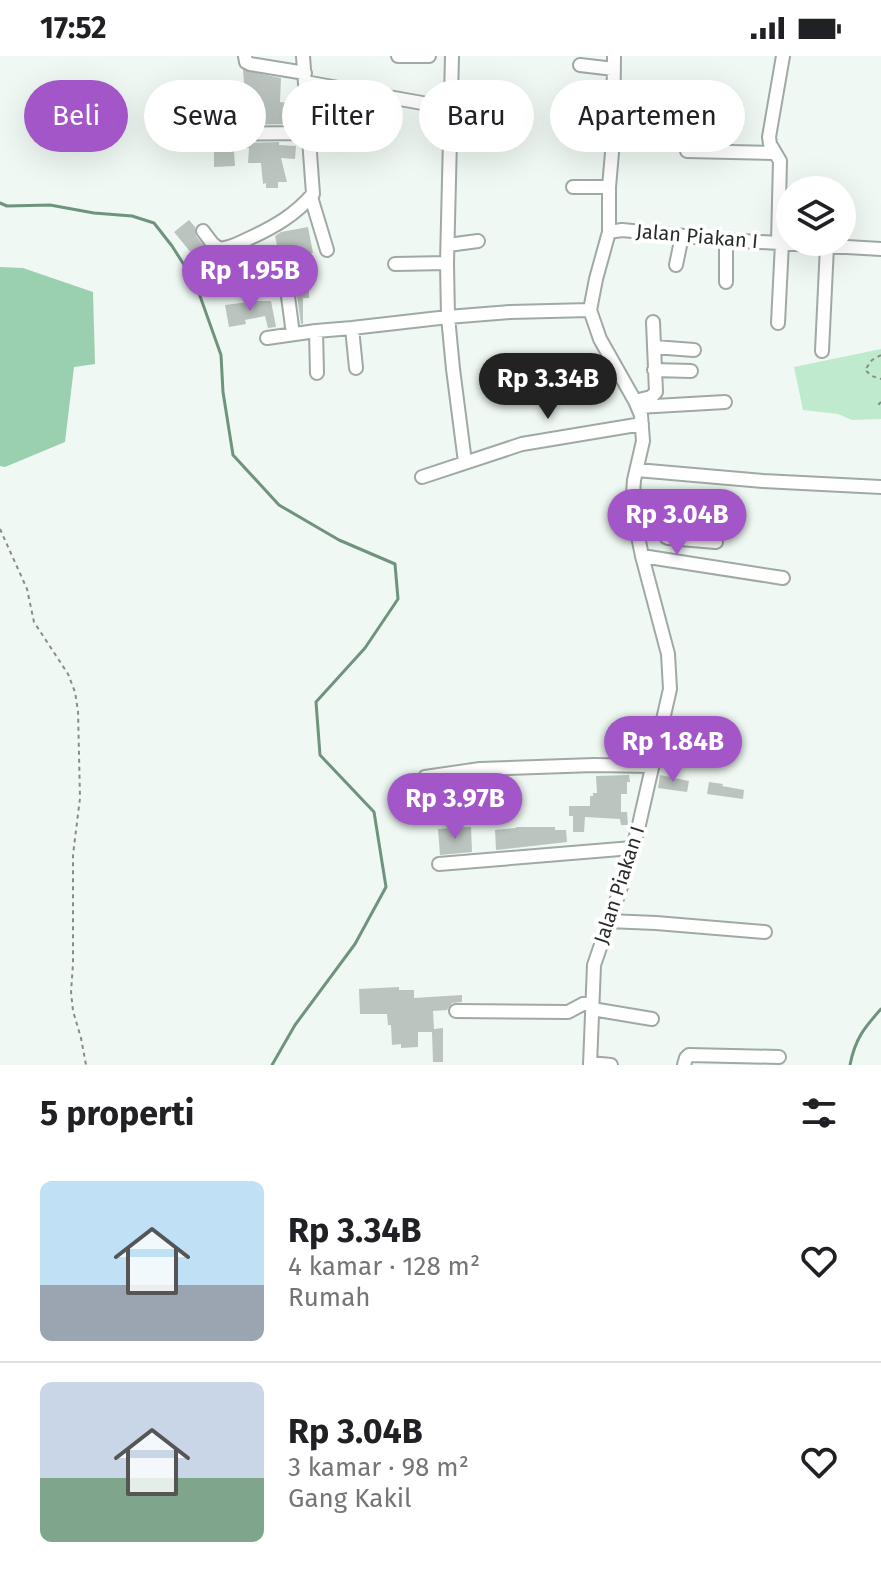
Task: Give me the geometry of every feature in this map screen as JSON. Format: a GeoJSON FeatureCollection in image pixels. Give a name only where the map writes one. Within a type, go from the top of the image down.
{"type":"FeatureCollection","features":[{"type":"Feature","properties":{"kind":"street"},"geometry":{"type":"LineString","coordinates":[[245,56],[248,64],[315,80]]}},
{"type":"Feature","properties":{"kind":"street"},"geometry":{"type":"LineString","coordinates":[[303,56],[305,80]]}},
{"type":"Feature","properties":{"kind":"street"},"geometry":{"type":"LineString","coordinates":[[398,56],[429,56]]}},
{"type":"Feature","properties":{"kind":"street"},"geometry":{"type":"LineString","coordinates":[[451,80],[452,56]]}},
{"type":"Feature","properties":{"kind":"street"},"geometry":{"type":"LineString","coordinates":[[780,176],[780,161],[770,144],[769,135],[783,56]]}},
{"type":"Feature","properties":{"kind":"street"},"geometry":{"type":"LineString","coordinates":[[580,65],[614,62]]}},
{"type":"Feature","properties":{"kind":"street"},"geometry":{"type":"LineString","coordinates":[[203,231],[219,249],[230,248],[276,226],[299,209],[314,192],[310,152]]}},
{"type":"Feature","properties":{"kind":"street"},"geometry":{"type":"LineString","coordinates":[[449,152],[448,317],[465,462]]}},
{"type":"Feature","properties":{"kind":"street"},"geometry":{"type":"LineString","coordinates":[[609,232],[612,152]]}},
{"type":"Feature","properties":{"kind":"street"},"geometry":{"type":"LineString","coordinates":[[731,152],[775,153]]}},
{"type":"Feature","properties":{"kind":"street"},"geometry":{"type":"LineString","coordinates":[[573,187],[609,187]]}},
{"type":"Feature","properties":{"kind":"street"},"geometry":{"type":"LineString","coordinates":[[311,197],[327,250]]}},
{"type":"Feature","properties":{"kind":"street","name":"Jalan Piakan I"},"geometry":{"type":"LineString","coordinates":[[590,1064],[594,965],[638,829],[670,689],[670,663],[632,507],[634,480],[643,441],[642,424],[636,404],[600,339],[590,310],[596,279],[609,232],[622,230],[776,243]]}},
{"type":"Feature","properties":{"kind":"street"},"geometry":{"type":"LineString","coordinates":[[676,265],[682,236]]}},
{"type":"Feature","properties":{"kind":"street"},"geometry":{"type":"LineString","coordinates":[[726,240],[726,282]]}},
{"type":"Feature","properties":{"kind":"street"},"geometry":{"type":"LineString","coordinates":[[448,245],[478,241]]}},
{"type":"Feature","properties":{"kind":"street","name":"Jalan Piakan I"},"geometry":{"type":"LineString","coordinates":[[856,248],[881,249]]}},
{"type":"Feature","properties":{"kind":"street"},"geometry":{"type":"LineString","coordinates":[[778,323],[780,256]]}},
{"type":"Feature","properties":{"kind":"street"},"geometry":{"type":"LineString","coordinates":[[822,351],[827,256]]}},
{"type":"Feature","properties":{"kind":"street"},"geometry":{"type":"LineString","coordinates":[[395,264],[447,263]]}},
{"type":"Feature","properties":{"kind":"street"},"geometry":{"type":"LineString","coordinates":[[228,273],[271,268],[283,271],[293,334]]}},
{"type":"Feature","properties":{"kind":"street"},"geometry":{"type":"LineString","coordinates":[[267,338],[448,317],[590,310]]}},
{"type":"Feature","properties":{"kind":"street"},"geometry":{"type":"LineString","coordinates":[[636,404],[655,393],[653,322]]}},
{"type":"Feature","properties":{"kind":"street"},"geometry":{"type":"LineString","coordinates":[[352,328],[356,368]]}},
{"type":"Feature","properties":{"kind":"street"},"geometry":{"type":"LineString","coordinates":[[316,331],[317,373]]}},
{"type":"Feature","properties":{"kind":"street"},"geometry":{"type":"LineString","coordinates":[[654,347],[694,350]]}},
{"type":"Feature","properties":{"kind":"street"},"geometry":{"type":"LineString","coordinates":[[654,370],[691,371]]}},
{"type":"Feature","properties":{"kind":"street"},"geometry":{"type":"LineString","coordinates":[[636,404],[725,402]]}},
{"type":"Feature","properties":{"kind":"street"},"geometry":{"type":"LineString","coordinates":[[422,477],[522,444],[642,424]]}},
{"type":"Feature","properties":{"kind":"street"},"geometry":{"type":"LineString","coordinates":[[637,470],[881,487]]}},
{"type":"Feature","properties":{"kind":"street"},"geometry":{"type":"LineString","coordinates":[[637,528],[659,527],[668,538],[716,542]]}},
{"type":"Feature","properties":{"kind":"street"},"geometry":{"type":"LineString","coordinates":[[642,556],[783,578]]}},
{"type":"Feature","properties":{"kind":"street"},"geometry":{"type":"LineString","coordinates":[[425,777],[480,769],[652,766]]}},
{"type":"Feature","properties":{"kind":"street"},"geometry":{"type":"LineString","coordinates":[[439,864],[632,848]]}},
{"type":"Feature","properties":{"kind":"street"},"geometry":{"type":"LineString","coordinates":[[608,921],[765,932]]}},
{"type":"Feature","properties":{"kind":"street"},"geometry":{"type":"LineString","coordinates":[[456,1011],[568,1012],[583,1004],[652,1019]]}},
{"type":"Feature","properties":{"kind":"street"},"geometry":{"type":"LineString","coordinates":[[684,1065],[689,1055],[779,1057]]}},
{"type":"Feature","properties":{"kind":"street"},"geometry":{"type":"LineString","coordinates":[[590,1064],[611,1065]]}},
{"type":"Feature","properties":{"kind":"path"},"geometry":{"type":"LineString","coordinates":[[881,355],[872,360],[865,370],[881,379]]}},
{"type":"Feature","properties":{"kind":"path"},"geometry":{"type":"LineString","coordinates":[[0,529],[27,589],[34,622],[68,674],[75,692],[80,798],[73,855],[71,992],[86,1065]]}},
{"type":"Feature","properties":{"kind":"green space"},"geometry":{"type":"Polygon","coordinates":[[[0,267],[23,268],[93,292],[95,364],[74,367],[65,442],[5,467],[0,466],[0,267]]]}},
{"type":"Feature","properties":{"kind":"green space"},"geometry":{"type":"Polygon","coordinates":[[[881,349],[881,419],[852,420],[838,414],[803,410],[794,367],[881,349]]]}},
{"type":"Feature","properties":{"kind":"building"},"geometry":{"type":"Polygon","coordinates":[[[243,70],[281,78],[282,124],[266,124],[266,80],[244,80],[243,70]]]}},
{"type":"Feature","properties":{"kind":"building"},"geometry":{"type":"Polygon","coordinates":[[[266,142],[279,142],[282,152],[296,152],[295,159],[281,158],[287,182],[278,182],[278,188],[266,188],[266,183],[263,184],[261,163],[248,163],[249,152],[266,152],[266,142]]]}},
{"type":"Feature","properties":{"kind":"building"},"geometry":{"type":"Polygon","coordinates":[[[214,152],[234,152],[235,166],[214,167],[214,152]]]}},
{"type":"Feature","properties":{"kind":"building"},"geometry":{"type":"Polygon","coordinates":[[[189,220],[208,251],[197,260],[174,232],[189,220]]]}},
{"type":"Feature","properties":{"kind":"building"},"geometry":{"type":"Polygon","coordinates":[[[308,227],[313,253],[307,254],[309,269],[300,270],[298,256],[280,259],[275,236],[308,227]]]}},
{"type":"Feature","properties":{"kind":"building"},"geometry":{"type":"Polygon","coordinates":[[[296,288],[309,288],[309,298],[303,298],[303,324],[301,324],[296,288]]]}},
{"type":"Feature","properties":{"kind":"building"},"geometry":{"type":"Polygon","coordinates":[[[271,301],[276,327],[268,328],[265,316],[229,327],[225,305],[271,301]]]}},
{"type":"Feature","properties":{"kind":"building"},"geometry":{"type":"Polygon","coordinates":[[[629,775],[627,794],[621,794],[621,812],[627,812],[628,825],[621,825],[620,819],[585,817],[584,832],[573,832],[573,816],[569,816],[569,806],[590,806],[590,796],[597,793],[596,776],[629,775]]]}},
{"type":"Feature","properties":{"kind":"building"},"geometry":{"type":"Polygon","coordinates":[[[660,775],[689,781],[687,792],[658,788],[660,775]]]}},
{"type":"Feature","properties":{"kind":"building"},"geometry":{"type":"Polygon","coordinates":[[[709,782],[744,790],[743,799],[707,794],[709,782]]]}},
{"type":"Feature","properties":{"kind":"building"},"geometry":{"type":"Polygon","coordinates":[[[471,827],[472,852],[440,855],[438,829],[471,827]]]}},
{"type":"Feature","properties":{"kind":"building"},"geometry":{"type":"Polygon","coordinates":[[[516,827],[566,830],[567,842],[496,850],[495,830],[516,827]]]}},
{"type":"Feature","properties":{"kind":"building"},"geometry":{"type":"Polygon","coordinates":[[[399,987],[399,990],[414,990],[414,998],[462,995],[462,1002],[452,1003],[447,1010],[433,1011],[434,1029],[443,1028],[443,1062],[433,1062],[432,1032],[418,1032],[418,1047],[401,1048],[401,1044],[392,1045],[387,1014],[360,1014],[359,989],[399,987]]]}},
{"type":"Feature","properties":{"kind":"waterway"},"geometry":{"type":"LineString","coordinates":[[0,203],[7,206],[50,205],[132,216],[154,223],[195,282],[221,355],[223,392],[233,455],[279,505],[339,540],[395,564],[398,599],[365,648],[316,702],[320,755],[374,812],[386,887],[355,944],[295,1025],[272,1065]]}},
{"type":"Feature","properties":{"kind":"waterway"},"geometry":{"type":"LineString","coordinates":[[850,1065],[861,1034],[881,1009]]}}]}
